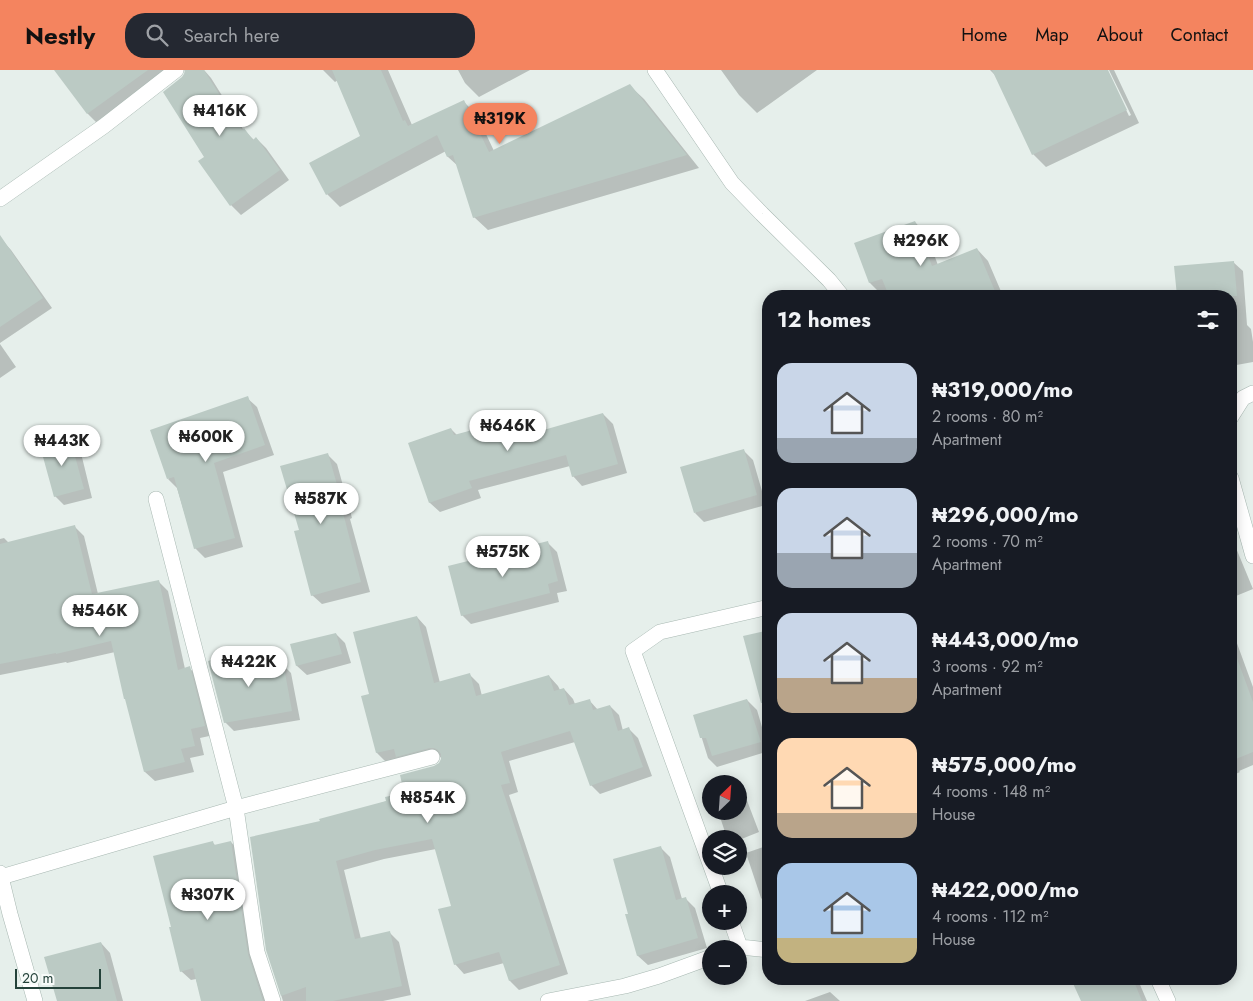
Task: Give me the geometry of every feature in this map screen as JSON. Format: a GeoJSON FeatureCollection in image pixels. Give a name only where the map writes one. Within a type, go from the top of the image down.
{"type":"FeatureCollection","features":[{"type":"Feature","properties":{"kind":"street"},"geometry":{"type":"LineString","coordinates":[[0,199],[104,126],[176,70]]}},
{"type":"Feature","properties":{"kind":"street"},"geometry":{"type":"LineString","coordinates":[[655,70],[732,183],[837,290]]}},
{"type":"Feature","properties":{"kind":"street"},"geometry":{"type":"LineString","coordinates":[[1237,408],[1243,398],[1253,393]]}},
{"type":"Feature","properties":{"kind":"street"},"geometry":{"type":"LineString","coordinates":[[156,499],[236,808],[257,952],[273,1001]]}},
{"type":"Feature","properties":{"kind":"street"},"geometry":{"type":"LineString","coordinates":[[1237,499],[1253,556]]}},
{"type":"Feature","properties":{"kind":"street"},"geometry":{"type":"LineString","coordinates":[[718,885],[634,651],[660,632],[762,609]]}},
{"type":"Feature","properties":{"kind":"street"},"geometry":{"type":"LineString","coordinates":[[35,1001],[1,875],[236,808],[432,757]]}},
{"type":"Feature","properties":{"kind":"street"},"geometry":{"type":"LineString","coordinates":[[747,949],[762,950]]}},
{"type":"Feature","properties":{"kind":"street"},"geometry":{"type":"LineString","coordinates":[[548,1001],[572,999],[625,986],[702,961]]}},
{"type":"Feature","properties":{"kind":"street"},"geometry":{"type":"LineString","coordinates":[[1161,985],[1168,1001]]}},
{"type":"Feature","properties":{"kind":"building"},"geometry":{"type":"Polygon","coordinates":[[[54,70],[148,70],[87,114],[54,70]]]}},
{"type":"Feature","properties":{"kind":"building"},"geometry":{"type":"Polygon","coordinates":[[[185,70],[204,70],[242,130],[244,128],[253,140],[256,137],[280,170],[230,206],[198,161],[204,157],[163,92],[182,77],[185,70]]]}},
{"type":"Feature","properties":{"kind":"building"},"geometry":{"type":"Polygon","coordinates":[[[332,70],[381,70],[403,121],[405,120],[408,126],[464,100],[489,152],[630,84],[687,155],[473,218],[453,155],[447,157],[437,135],[326,195],[309,163],[360,136],[332,70]]]}},
{"type":"Feature","properties":{"kind":"building"},"geometry":{"type":"Polygon","coordinates":[[[992,70],[1108,70],[1127,110],[1032,155],[992,70]]]}},
{"type":"Feature","properties":{"kind":"building"},"geometry":{"type":"Polygon","coordinates":[[[915,221],[932,266],[977,248],[994,290],[887,290],[882,279],[869,283],[854,243],[915,221]]]}},
{"type":"Feature","properties":{"kind":"building"},"geometry":{"type":"Polygon","coordinates":[[[0,235],[43,298],[0,327],[0,235]]]}},
{"type":"Feature","properties":{"kind":"building"},"geometry":{"type":"Polygon","coordinates":[[[1234,261],[1236,290],[1176,290],[1174,266],[1234,261]]]}},
{"type":"Feature","properties":{"kind":"building"},"geometry":{"type":"Polygon","coordinates":[[[248,396],[265,445],[214,463],[235,538],[194,549],[174,477],[167,479],[150,430],[248,396]]]}},
{"type":"Feature","properties":{"kind":"building"},"geometry":{"type":"Polygon","coordinates":[[[535,413],[540,431],[603,413],[618,464],[572,477],[566,455],[469,481],[472,488],[429,503],[408,443],[451,428],[454,435],[535,413]]]}},
{"type":"Feature","properties":{"kind":"building"},"geometry":{"type":"Polygon","coordinates":[[[70,438],[84,489],[54,497],[40,446],[70,438]]]}},
{"type":"Feature","properties":{"kind":"building"},"geometry":{"type":"Polygon","coordinates":[[[744,449],[757,495],[694,513],[680,467],[744,449]]]}},
{"type":"Feature","properties":{"kind":"building"},"geometry":{"type":"Polygon","coordinates":[[[328,453],[344,509],[342,509],[361,582],[311,596],[294,531],[299,530],[280,466],[328,453]]]}},
{"type":"Feature","properties":{"kind":"building"},"geometry":{"type":"Polygon","coordinates":[[[75,525],[92,594],[159,580],[178,670],[190,666],[205,726],[191,729],[195,746],[181,749],[185,762],[144,772],[124,699],[111,641],[56,654],[0,664],[0,544],[75,525]]]}},
{"type":"Feature","properties":{"kind":"building"},"geometry":{"type":"Polygon","coordinates":[[[548,541],[558,581],[548,584],[550,593],[461,616],[448,566],[548,541]]]}},
{"type":"Feature","properties":{"kind":"building"},"geometry":{"type":"Polygon","coordinates":[[[417,616],[434,683],[470,673],[476,696],[549,675],[554,691],[564,688],[569,705],[590,699],[593,710],[610,705],[618,731],[629,727],[643,767],[590,786],[570,731],[501,752],[510,783],[501,785],[560,965],[509,981],[499,952],[454,965],[438,909],[451,906],[432,839],[375,850],[336,861],[355,939],[390,931],[402,986],[333,1001],[306,1001],[306,987],[281,996],[266,950],[250,837],[320,821],[319,819],[386,801],[385,797],[404,793],[400,775],[439,763],[441,754],[434,748],[396,757],[394,749],[376,753],[361,696],[369,694],[353,632],[417,616]]]}},
{"type":"Feature","properties":{"kind":"building"},"geometry":{"type":"Polygon","coordinates":[[[762,632],[762,703],[761,703],[743,636],[762,632]]]}},
{"type":"Feature","properties":{"kind":"building"},"geometry":{"type":"Polygon","coordinates":[[[336,633],[342,654],[296,666],[290,644],[336,633]]]}},
{"type":"Feature","properties":{"kind":"building"},"geometry":{"type":"Polygon","coordinates":[[[242,651],[248,669],[283,662],[292,711],[224,723],[208,661],[242,651]]]}},
{"type":"Feature","properties":{"kind":"building"},"geometry":{"type":"Polygon","coordinates":[[[1237,658],[1253,702],[1253,752],[1237,759],[1237,658]]]}},
{"type":"Feature","properties":{"kind":"building"},"geometry":{"type":"Polygon","coordinates":[[[747,699],[761,742],[712,756],[706,738],[700,738],[693,715],[747,699]]]}},
{"type":"Feature","properties":{"kind":"building"},"geometry":{"type":"Polygon","coordinates":[[[213,841],[214,845],[231,841],[248,954],[263,1001],[201,1001],[193,968],[180,972],[153,856],[213,841]]]}},
{"type":"Feature","properties":{"kind":"building"},"geometry":{"type":"Polygon","coordinates":[[[661,846],[676,900],[686,897],[698,938],[637,956],[625,914],[628,914],[613,859],[661,846]]]}},
{"type":"Feature","properties":{"kind":"building"},"geometry":{"type":"Polygon","coordinates":[[[101,942],[117,1001],[57,1001],[44,957],[101,942]]]}},
{"type":"Feature","properties":{"kind":"building"},"geometry":{"type":"Polygon","coordinates":[[[1074,985],[1135,985],[1142,1001],[1081,1001],[1074,985]]]}}]}
